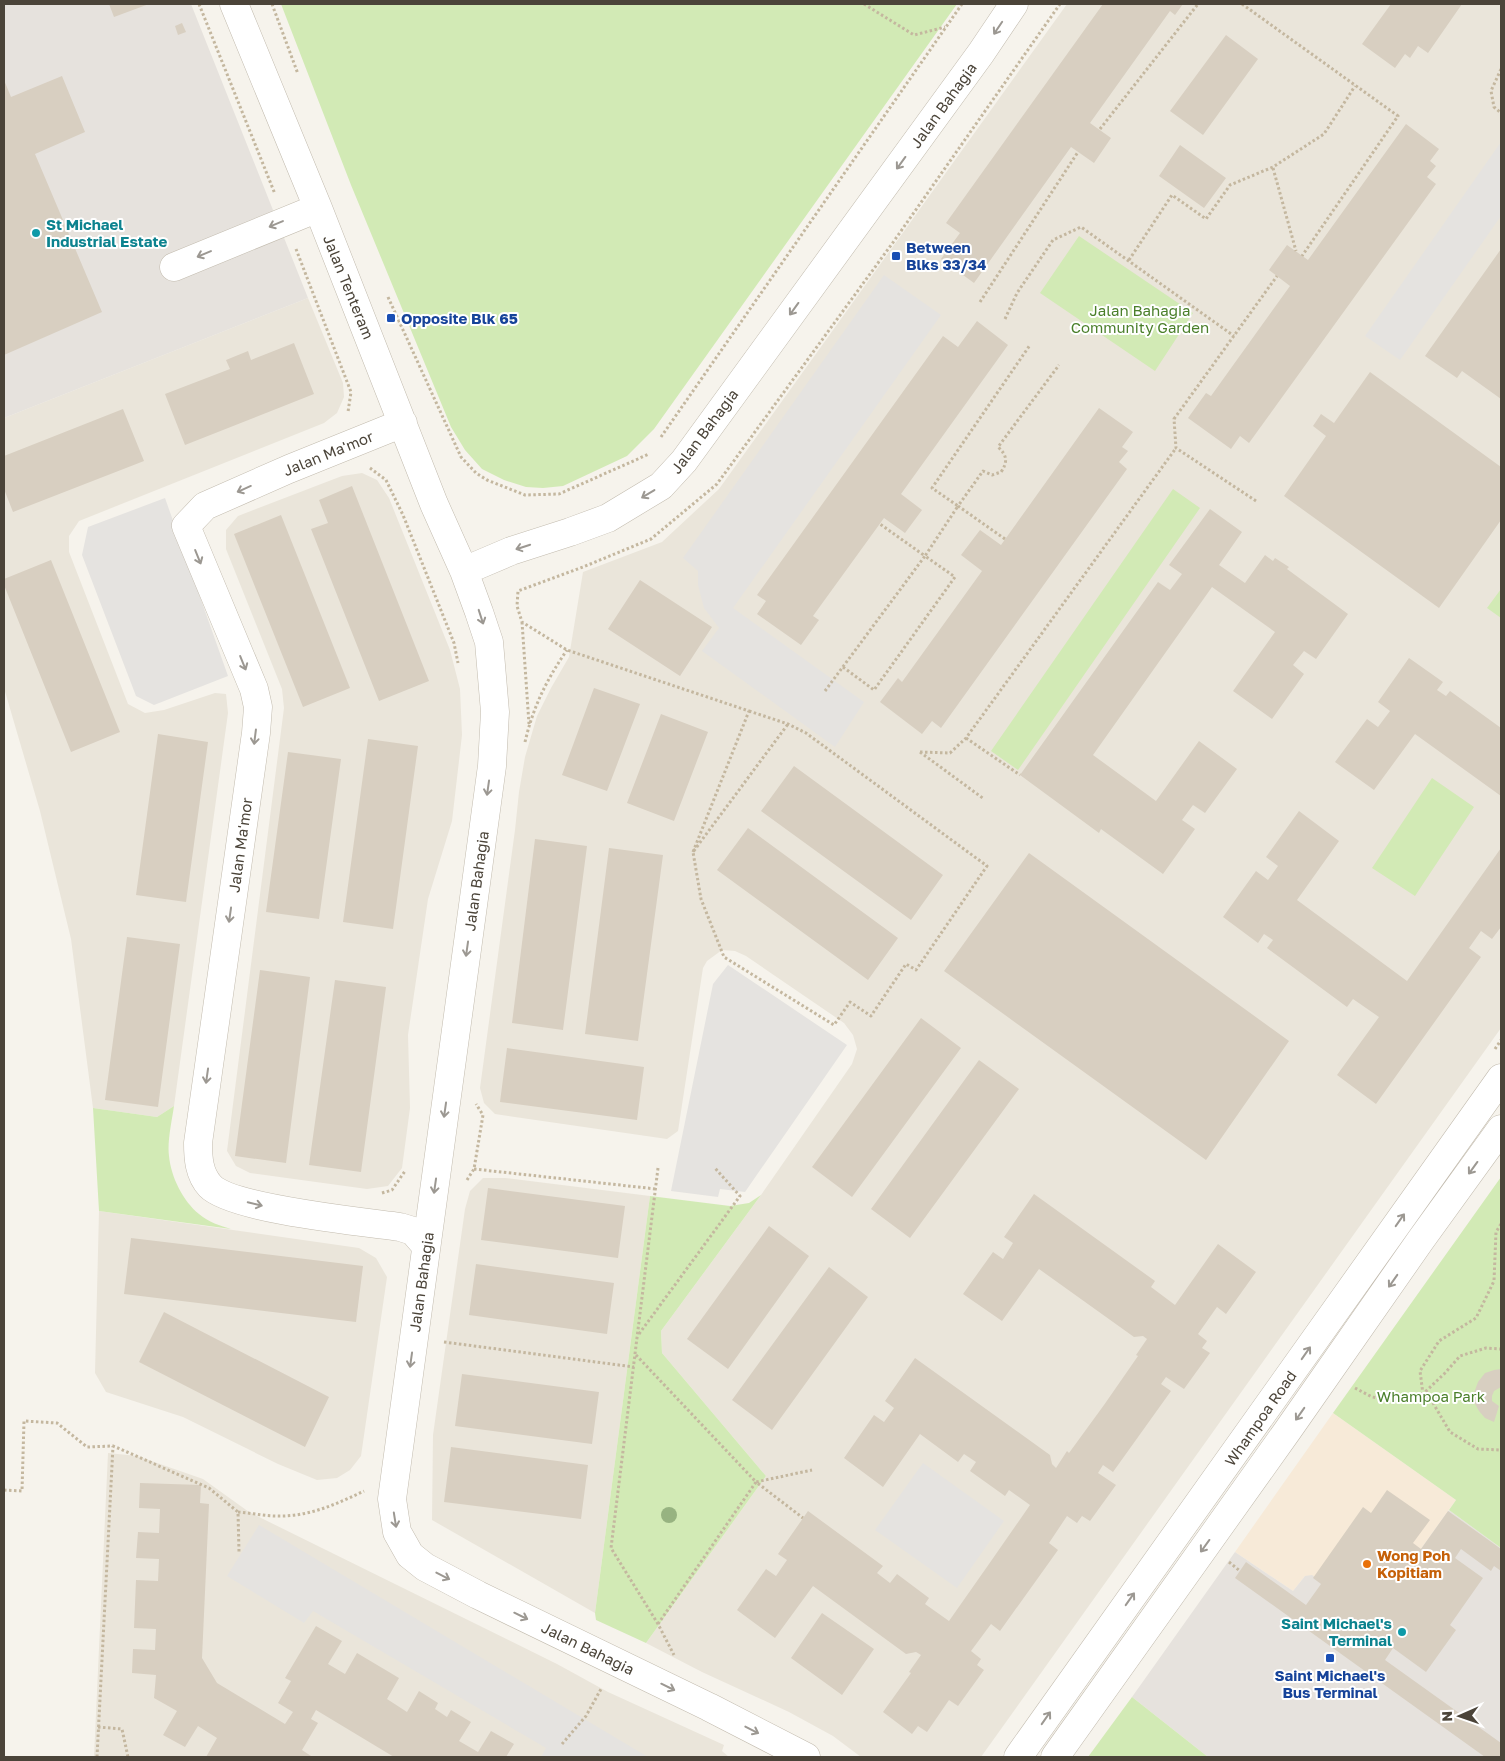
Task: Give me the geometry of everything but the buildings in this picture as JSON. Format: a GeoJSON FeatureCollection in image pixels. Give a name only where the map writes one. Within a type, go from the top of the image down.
{"type":"FeatureCollection","features":[{"type":"Feature","properties":{"kind":"street","name":"Jalan Tenteram"},"geometry":{"type":"LineString","coordinates":[[234,4],[318,208],[434,504],[464,571]]}},
{"type":"Feature","properties":{"kind":"street","name":"Jalan Bahagia"},"geometry":{"type":"LineString","coordinates":[[806,1757],[425,1567],[410,1555],[397,1532],[392,1499],[494,740],[495,712],[489,642],[464,571],[511,551],[608,518],[661,486],[684,461],[981,53],[1014,4]]}},
{"type":"Feature","properties":{"kind":"street"},"geometry":{"type":"LineString","coordinates":[[174,267],[318,208]]}},
{"type":"Feature","properties":{"kind":"street","name":"Jalan Ma'mor"},"geometry":{"type":"LineString","coordinates":[[403,423],[205,506],[186,526],[254,689],[258,707],[198,1154],[201,1172],[205,1180],[224,1196],[274,1208],[400,1227],[413,1231],[426,1246]]}},
{"type":"Feature","properties":{"kind":"street","name":"Whampoa Road"},"geometry":{"type":"LineString","coordinates":[[1018,1757],[1501,1078]]}},
{"type":"Feature","properties":{"kind":"street","name":"Whampoa Road"},"geometry":{"type":"LineString","coordinates":[[1055,1757],[1288,1430],[1420,1240],[1501,1129]]}},
{"type":"Feature","properties":{"kind":"path"},"geometry":{"type":"LineString","coordinates":[[272,4],[299,76]]}},
{"type":"Feature","properties":{"kind":"path"},"geometry":{"type":"LineString","coordinates":[[864,4],[914,35],[945,27]]}},
{"type":"Feature","properties":{"kind":"path"},"geometry":{"type":"LineString","coordinates":[[656,445],[962,4]]}},
{"type":"Feature","properties":{"kind":"path"},"geometry":{"type":"LineString","coordinates":[[894,241],[1060,4]]}},
{"type":"Feature","properties":{"kind":"path"},"geometry":{"type":"LineString","coordinates":[[1100,129],[1198,4]]}},
{"type":"Feature","properties":{"kind":"path"},"geometry":{"type":"LineString","coordinates":[[1242,4],[1398,116],[1302,256]]}},
{"type":"Feature","properties":{"kind":"path"},"geometry":{"type":"LineString","coordinates":[[1501,69],[1491,92],[1494,107],[1501,113]]}},
{"type":"Feature","properties":{"kind":"path"},"geometry":{"type":"LineString","coordinates":[[1129,260],[1172,195],[1206,219],[1230,185],[1273,168],[1324,134],[1355,86]]}},
{"type":"Feature","properties":{"kind":"path"},"geometry":{"type":"LineString","coordinates":[[980,302],[1078,152]]}},
{"type":"Feature","properties":{"kind":"path"},"geometry":{"type":"LineString","coordinates":[[1273,168],[1296,251]]}},
{"type":"Feature","properties":{"kind":"path"},"geometry":{"type":"LineString","coordinates":[[1005,319],[1017,293],[1053,240],[1081,227],[1234,336]]}},
{"type":"Feature","properties":{"kind":"path"},"geometry":{"type":"LineString","coordinates":[[984,799],[920,752],[950,753],[966,738],[1176,448],[1174,420],[1277,276]]}},
{"type":"Feature","properties":{"kind":"path"},"geometry":{"type":"LineString","coordinates":[[384,290],[461,457],[476,473],[487,480],[525,495],[559,494],[650,453]]}},
{"type":"Feature","properties":{"kind":"path"},"geometry":{"type":"LineString","coordinates":[[1005,539],[932,488],[1030,345]]}},
{"type":"Feature","properties":{"kind":"path"},"geometry":{"type":"LineString","coordinates":[[825,691],[925,556],[983,471],[992,475],[1001,472],[1007,459],[1004,452],[998,447],[1059,365]]}},
{"type":"Feature","properties":{"kind":"path"},"geometry":{"type":"LineString","coordinates":[[358,441],[369,467],[386,480],[403,515],[454,643],[460,671]]}},
{"type":"Feature","properties":{"kind":"path"},"geometry":{"type":"LineString","coordinates":[[1176,448],[1256,501]]}},
{"type":"Feature","properties":{"kind":"path"},"geometry":{"type":"LineString","coordinates":[[843,667],[874,690],[955,577],[880,524]]}},
{"type":"Feature","properties":{"kind":"path"},"geometry":{"type":"LineString","coordinates":[[529,725],[522,622],[517,606],[518,591],[583,568]]}},
{"type":"Feature","properties":{"kind":"path"},"geometry":{"type":"LineString","coordinates":[[522,622],[567,650],[788,724],[806,733],[987,866],[916,970],[906,964],[871,1016],[850,1002],[834,1025],[724,957],[701,899],[693,852],[749,711]]}},
{"type":"Feature","properties":{"kind":"path"},"geometry":{"type":"LineString","coordinates":[[693,852],[788,724]]}},
{"type":"Feature","properties":{"kind":"path"},"geometry":{"type":"LineString","coordinates":[[966,738],[1020,776]]}},
{"type":"Feature","properties":{"kind":"path"},"geometry":{"type":"LineString","coordinates":[[407,1175],[408,1166]]}},
{"type":"Feature","properties":{"kind":"path"},"geometry":{"type":"LineString","coordinates":[[638,1335],[740,1196],[714,1167]]}},
{"type":"Feature","properties":{"kind":"path"},"geometry":{"type":"LineString","coordinates":[[658,1168],[611,1548],[658,1624],[677,1662]]}},
{"type":"Feature","properties":{"kind":"path"},"geometry":{"type":"LineString","coordinates":[[474,1169],[656,1189]]}},
{"type":"Feature","properties":{"kind":"path"},"geometry":{"type":"LineString","coordinates":[[1501,1224],[1496,1232],[1494,1281],[1476,1318],[1438,1342],[1420,1371],[1422,1394],[1433,1403],[1450,1432],[1478,1448],[1501,1450]]}},
{"type":"Feature","properties":{"kind":"path"},"geometry":{"type":"LineString","coordinates":[[440,1341],[634,1368]]}},
{"type":"Feature","properties":{"kind":"path"},"geometry":{"type":"LineString","coordinates":[[1352,1386],[1372,1397],[1398,1401],[1422,1394],[1460,1356],[1486,1348],[1501,1348]]}},
{"type":"Feature","properties":{"kind":"path"},"geometry":{"type":"LineString","coordinates":[[636,1354],[756,1482],[803,1518]]}},
{"type":"Feature","properties":{"kind":"path"},"geometry":{"type":"LineString","coordinates":[[4,1490],[22,1492],[24,1421],[57,1423],[87,1447],[112,1446],[209,1488],[238,1512],[279,1516],[310,1512],[339,1503],[371,1487]]}},
{"type":"Feature","properties":{"kind":"path"},"geometry":{"type":"LineString","coordinates":[[97,1757],[112,1446]]}},
{"type":"Feature","properties":{"kind":"path"},"geometry":{"type":"LineString","coordinates":[[658,1624],[756,1482],[812,1470]]}},
{"type":"Feature","properties":{"kind":"path"},"geometry":{"type":"LineString","coordinates":[[238,1512],[239,1552]]}},
{"type":"Feature","properties":{"kind":"path"},"geometry":{"type":"LineString","coordinates":[[562,1744],[586,1716],[605,1682]]}},
{"type":"Feature","properties":{"kind":"path"},"geometry":{"type":"LineString","coordinates":[[98,1727],[122,1729],[128,1757]]}},
{"type":"Feature","properties":{"kind":"shaded area"},"geometry":{"type":"Polygon","coordinates":[[[4,4],[191,4],[308,298],[4,418],[4,4]]]}},
{"type":"Feature","properties":{"kind":"shaded area"},"geometry":{"type":"Polygon","coordinates":[[[1067,4],[1501,4],[1501,1028],[981,1757],[861,1757],[833,1736],[789,1712],[702,1672],[646,1643],[766,1476],[662,1353],[661,1331],[761,1195],[852,1064],[857,1049],[853,1035],[844,1023],[746,956],[735,951],[722,950],[707,961],[703,968],[678,1131],[667,1139],[495,1114],[484,1103],[480,1088],[525,757],[537,716],[569,657],[583,572],[662,542],[719,489],[1067,4]]]}},
{"type":"Feature","properties":{"kind":"shaded area"},"geometry":{"type":"Polygon","coordinates":[[[1501,142],[1501,216],[1400,360],[1365,336],[1501,142]]]}},
{"type":"Feature","properties":{"kind":"shaded area"},"geometry":{"type":"Polygon","coordinates":[[[884,275],[941,315],[733,608],[864,702],[835,747],[702,651],[719,628],[704,608],[698,585],[698,571],[683,558],[884,275]]]}},
{"type":"Feature","properties":{"kind":"shaded area"},"geometry":{"type":"Polygon","coordinates":[[[308,298],[343,383],[344,397],[337,413],[324,423],[79,521],[69,536],[69,552],[128,704],[145,713],[164,710],[215,693],[226,694],[228,713],[174,1106],[157,1117],[93,1108],[71,939],[40,811],[4,688],[4,418],[308,298]]]}},
{"type":"Feature","properties":{"kind":"shaded area"},"geometry":{"type":"Polygon","coordinates":[[[362,473],[377,480],[389,498],[450,650],[460,689],[462,735],[452,821],[428,899],[408,1035],[410,1108],[402,1168],[388,1186],[367,1189],[250,1173],[236,1166],[227,1151],[284,708],[282,689],[226,549],[226,530],[238,516],[342,476],[362,473]]]}},
{"type":"Feature","properties":{"kind":"shaded area"},"geometry":{"type":"Polygon","coordinates":[[[165,498],[228,676],[154,705],[136,696],[82,555],[88,527],[165,498]]]}},
{"type":"Feature","properties":{"kind":"shaded area"},"geometry":{"type":"Polygon","coordinates":[[[728,965],[847,1045],[745,1192],[720,1189],[718,1197],[671,1191],[713,984],[728,965]]]}},
{"type":"Feature","properties":{"kind":"shaded area"},"geometry":{"type":"Polygon","coordinates":[[[483,1178],[505,1178],[650,1196],[595,1613],[432,1520],[433,1435],[465,1209],[470,1191],[483,1178]]]}},
{"type":"Feature","properties":{"kind":"shaded area"},"geometry":{"type":"Polygon","coordinates":[[[99,1211],[359,1248],[376,1258],[387,1277],[361,1456],[350,1470],[337,1478],[317,1480],[278,1464],[183,1417],[106,1392],[95,1373],[99,1211]]]}},
{"type":"Feature","properties":{"kind":"shaded area"},"geometry":{"type":"Polygon","coordinates":[[[1333,1413],[1456,1500],[1371,1619],[1305,1576],[1293,1591],[1235,1552],[1333,1413]]]}},
{"type":"Feature","properties":{"kind":"shaded area"},"geometry":{"type":"Polygon","coordinates":[[[108,1453],[137,1456],[203,1479],[249,1512],[557,1664],[608,1692],[724,1745],[722,1751],[729,1757],[94,1757],[108,1453]]]}},
{"type":"Feature","properties":{"kind":"shaded area"},"geometry":{"type":"Polygon","coordinates":[[[923,1463],[1004,1521],[957,1588],[875,1530],[923,1463]]]}},
{"type":"Feature","properties":{"kind":"shaded area","name":"Saint Michael's Bus Terminal"},"geometry":{"type":"Polygon","coordinates":[[[1449,1510],[1501,1548],[1501,1757],[1208,1757],[1132,1697],[1235,1552],[1293,1591],[1305,1576],[1312,1575],[1371,1618],[1449,1510]]]}},
{"type":"Feature","properties":{"kind":"shaded area"},"geometry":{"type":"Polygon","coordinates":[[[259,1525],[648,1757],[541,1757],[546,1748],[313,1611],[304,1623],[227,1576],[259,1525]]]}},
{"type":"Feature","properties":{"kind":"green space"},"geometry":{"type":"Polygon","coordinates":[[[281,4],[957,4],[654,429],[627,456],[563,486],[543,488],[526,487],[504,480],[482,469],[465,450],[451,427],[351,185],[281,4]]]}},
{"type":"Feature","properties":{"kind":"green space","name":"Jalan Bahagia Community Garden"},"geometry":{"type":"Polygon","coordinates":[[[1079,236],[1193,313],[1155,371],[1040,293],[1079,236]]]}},
{"type":"Feature","properties":{"kind":"green space"},"geometry":{"type":"Polygon","coordinates":[[[1173,489],[1200,508],[1018,770],[991,751],[1173,489]]]}},
{"type":"Feature","properties":{"kind":"green space"},"geometry":{"type":"Polygon","coordinates":[[[1501,589],[1501,618],[1487,608],[1501,589]]]}},
{"type":"Feature","properties":{"kind":"green space"},"geometry":{"type":"Polygon","coordinates":[[[1432,778],[1474,807],[1415,896],[1372,868],[1432,778]]]}},
{"type":"Feature","properties":{"kind":"green space"},"geometry":{"type":"Polygon","coordinates":[[[174,1106],[169,1150],[170,1164],[175,1180],[193,1209],[203,1217],[231,1229],[99,1211],[93,1108],[157,1117],[174,1106]]]}},
{"type":"Feature","properties":{"kind":"green space","name":"Whampoa Park"},"geometry":{"type":"Polygon","coordinates":[[[1501,1177],[1501,1548],[1449,1510],[1456,1500],[1333,1413],[1501,1177]]]}},
{"type":"Feature","properties":{"kind":"green space"},"geometry":{"type":"Polygon","coordinates":[[[761,1195],[661,1331],[662,1353],[766,1476],[646,1643],[596,1620],[595,1613],[650,1196],[730,1206],[749,1203],[761,1195]]]}},
{"type":"Feature","properties":{"kind":"green space"},"geometry":{"type":"Polygon","coordinates":[[[1132,1697],[1208,1757],[1088,1757],[1132,1697]]]}},
{"type":"Feature","properties":{"kind":"place","name":"St Michael Industrial Estate"},"geometry":{"type":"Point","coordinates":[36,233]}},
{"type":"Feature","properties":{"kind":"place","name":"Between Blks 33/34"},"geometry":{"type":"Point","coordinates":[896,256]}},
{"type":"Feature","properties":{"kind":"place","name":"Opposite Blk 65"},"geometry":{"type":"Point","coordinates":[391,318]}},
{"type":"Feature","properties":{"kind":"place","name":"Wong Poh Kopitiam"},"geometry":{"type":"Point","coordinates":[1367,1564]}},
{"type":"Feature","properties":{"kind":"place","name":"Saint Michael's Terminal"},"geometry":{"type":"Point","coordinates":[1402,1632]}},
{"type":"Feature","properties":{"kind":"place","name":"Saint Michael's Bus Terminal"},"geometry":{"type":"Point","coordinates":[1330,1658]}}]}
